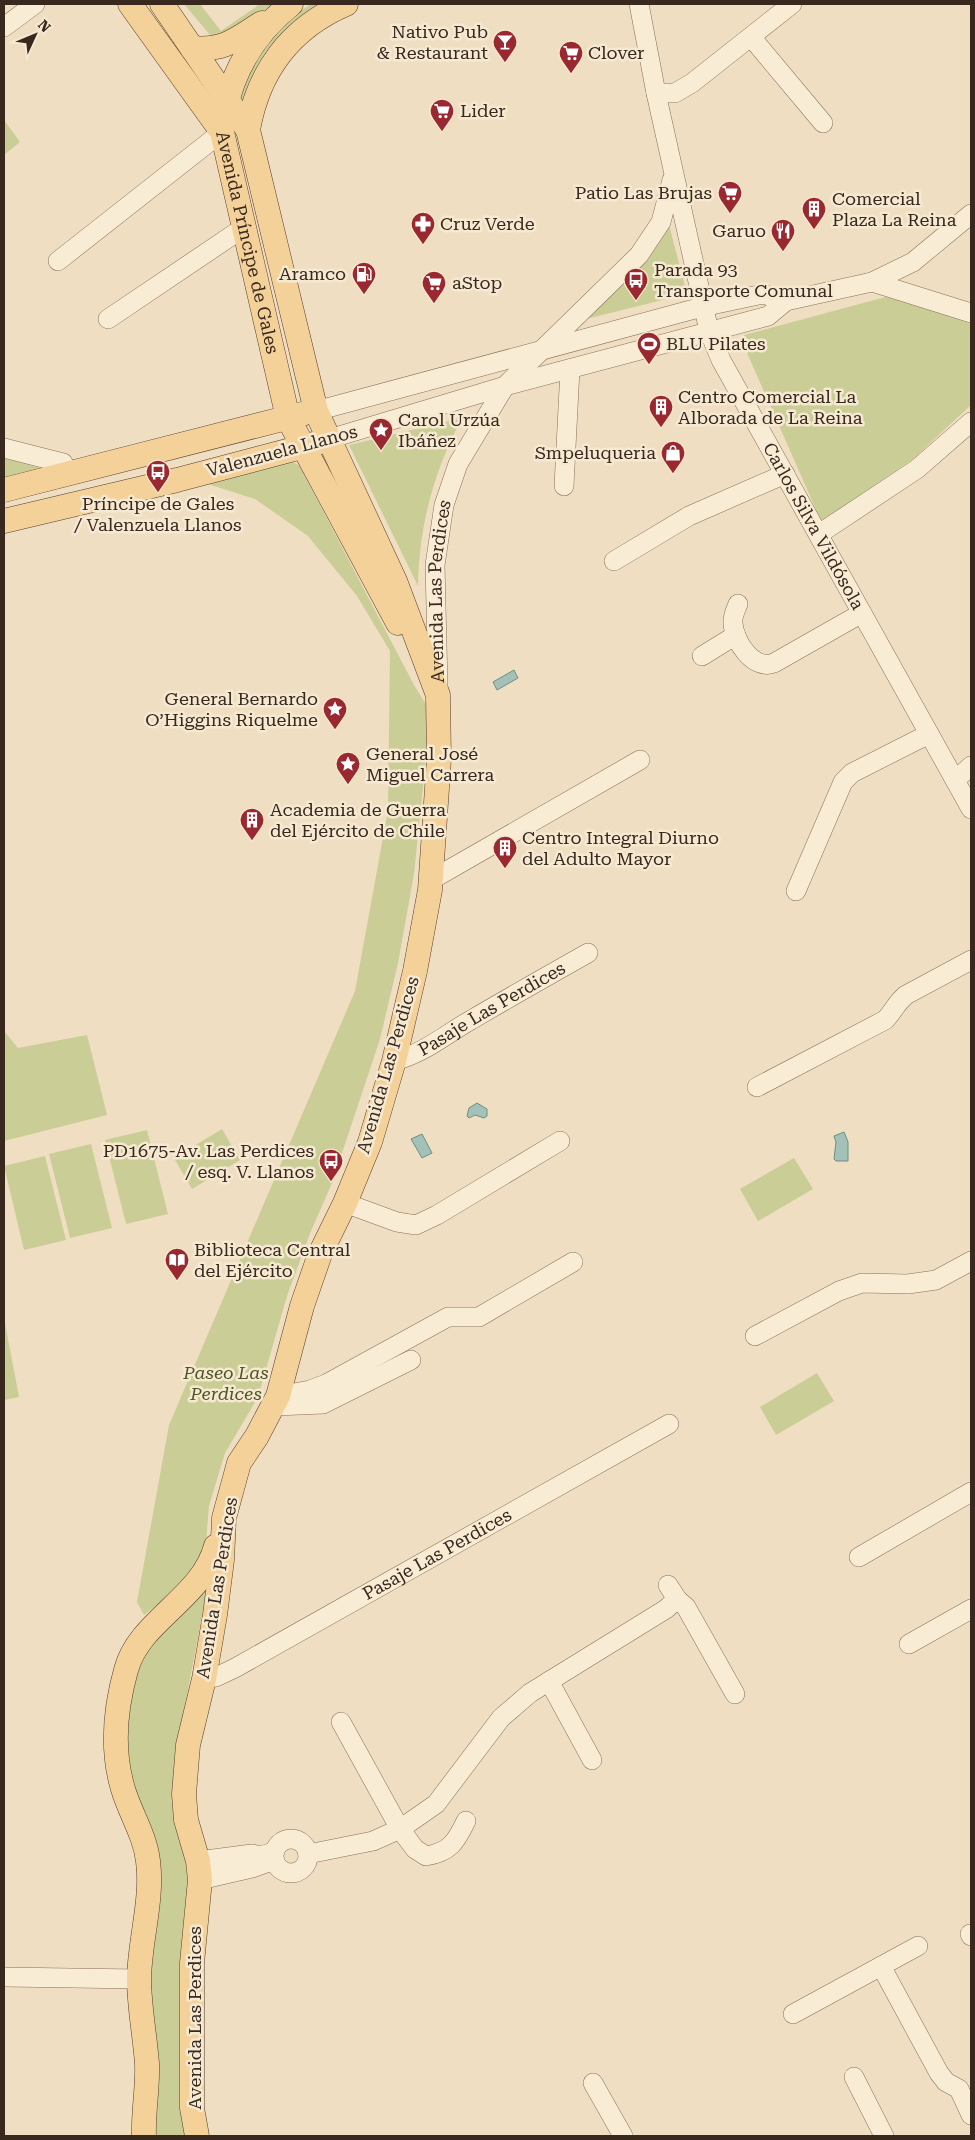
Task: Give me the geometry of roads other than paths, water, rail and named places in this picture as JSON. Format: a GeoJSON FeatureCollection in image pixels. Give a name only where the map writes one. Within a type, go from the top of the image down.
{"type":"FeatureCollection","features":[{"type":"Feature","properties":{"kind":"main road","name":"Avenida Príncipe de Gales"},"geometry":{"type":"LineString","coordinates":[[130,4],[222,132],[288,418],[438,694]]}},
{"type":"Feature","properties":{"kind":"main road","name":"Avenida Príncipe de Gales"},"geometry":{"type":"LineString","coordinates":[[162,4],[248,130],[316,411],[395,581],[438,694]]}},
{"type":"Feature","properties":{"kind":"main road"},"geometry":{"type":"LineString","coordinates":[[290,5],[266,28],[246,55],[228,99],[222,132],[248,130],[260,85],[279,54],[311,25],[346,4]]}},
{"type":"Feature","properties":{"kind":"main road"},"geometry":{"type":"LineString","coordinates":[[192,48],[209,50],[231,43],[290,5]]}},
{"type":"Feature","properties":{"kind":"main road","name":"Valenzuela Llanos"},"geometry":{"type":"LineString","coordinates":[[4,490],[316,411]]}},
{"type":"Feature","properties":{"kind":"main road","name":"Valenzuela Llanos"},"geometry":{"type":"LineString","coordinates":[[4,521],[176,480],[329,439]]}},
{"type":"Feature","properties":{"kind":"main road","name":"Avenida Las Perdices"},"geometry":{"type":"LineString","coordinates":[[197,2136],[192,2108],[192,1963],[199,1871],[186,1820],[184,1794],[188,1745],[204,1679],[215,1615],[222,1560],[224,1518],[239,1463],[257,1436],[275,1401],[302,1306],[320,1254],[345,1203],[370,1142],[394,1060],[415,971],[430,880],[439,759],[438,694]]}},
{"type":"Feature","properties":{"kind":"main road"},"geometry":{"type":"LineString","coordinates":[[144,2136],[147,2065],[139,1979],[149,1884],[148,1859],[140,1829],[123,1790],[116,1747],[117,1707],[126,1667],[143,1639],[187,1593],[210,1564],[224,1518]]}},
{"type":"Feature","properties":{"kind":"main road"},"geometry":{"type":"LineString","coordinates":[[187,1593],[194,1590],[198,1591],[215,1615]]}},
{"type":"Feature","properties":{"kind":"street"},"geometry":{"type":"LineString","coordinates":[[4,26],[35,4]]}},
{"type":"Feature","properties":{"kind":"street","name":"Carlos Silva Vildósola"},"geometry":{"type":"LineString","coordinates":[[639,4],[656,93],[702,307],[709,331],[721,360],[971,809]]}},
{"type":"Feature","properties":{"kind":"street"},"geometry":{"type":"LineString","coordinates":[[656,93],[675,93],[692,83],[792,4]]}},
{"type":"Feature","properties":{"kind":"street"},"geometry":{"type":"LineString","coordinates":[[751,37],[822,123]]}},
{"type":"Feature","properties":{"kind":"street"},"geometry":{"type":"LineString","coordinates":[[58,261],[222,132]]}},
{"type":"Feature","properties":{"kind":"street","name":"Carlos Silva Vildósola"},"geometry":{"type":"LineString","coordinates":[[540,352],[639,256],[660,222],[674,174]]}},
{"type":"Feature","properties":{"kind":"street","name":"Valenzuela Llanos"},"geometry":{"type":"LineString","coordinates":[[329,439],[505,386],[768,316],[786,301],[872,282],[913,262],[971,214]]}},
{"type":"Feature","properties":{"kind":"street"},"geometry":{"type":"LineString","coordinates":[[108,320],[243,228]]}},
{"type":"Feature","properties":{"kind":"street"},"geometry":{"type":"LineString","coordinates":[[872,282],[971,313]]}},
{"type":"Feature","properties":{"kind":"street","name":"Valenzuela Llanos"},"geometry":{"type":"LineString","coordinates":[[316,411],[702,307],[763,294],[786,301]]}},
{"type":"Feature","properties":{"kind":"street","name":"Avenida Las Perdices"},"geometry":{"type":"LineString","coordinates":[[438,694],[435,565],[444,506],[458,464],[505,386],[540,352]]}},
{"type":"Feature","properties":{"kind":"street"},"geometry":{"type":"LineString","coordinates":[[564,486],[570,369]]}},
{"type":"Feature","properties":{"kind":"street"},"geometry":{"type":"LineString","coordinates":[[819,534],[917,469],[971,422]]}},
{"type":"Feature","properties":{"kind":"street"},"geometry":{"type":"LineString","coordinates":[[4,448],[63,463],[68,473]]}},
{"type":"Feature","properties":{"kind":"street"},"geometry":{"type":"LineString","coordinates":[[614,561],[688,516],[785,474]]}},
{"type":"Feature","properties":{"kind":"street"},"geometry":{"type":"LineString","coordinates":[[738,604],[732,622],[736,635],[753,660],[760,665],[768,666],[862,613]]}},
{"type":"Feature","properties":{"kind":"street"},"geometry":{"type":"LineString","coordinates":[[702,656],[736,635]]}},
{"type":"Feature","properties":{"kind":"street"},"geometry":{"type":"LineString","coordinates":[[796,891],[843,782],[852,774],[928,734]]}},
{"type":"Feature","properties":{"kind":"street"},"geometry":{"type":"LineString","coordinates":[[430,880],[640,760]]}},
{"type":"Feature","properties":{"kind":"street"},"geometry":{"type":"LineString","coordinates":[[955,780],[971,766]]}},
{"type":"Feature","properties":{"kind":"street","name":"Pasaje Las Perdices"},"geometry":{"type":"LineString","coordinates":[[394,1060],[409,1057],[422,1051],[526,987],[588,953]]}},
{"type":"Feature","properties":{"kind":"street"},"geometry":{"type":"LineString","coordinates":[[757,1087],[885,1020],[894,1012],[899,1001],[906,995],[971,960]]}},
{"type":"Feature","properties":{"kind":"street"},"geometry":{"type":"LineString","coordinates":[[345,1203],[397,1222],[416,1225],[437,1215],[560,1141]]}},
{"type":"Feature","properties":{"kind":"street"},"geometry":{"type":"LineString","coordinates":[[755,1336],[839,1291],[862,1283],[908,1284],[936,1280],[971,1261]]}},
{"type":"Feature","properties":{"kind":"street"},"geometry":{"type":"LineString","coordinates":[[275,1401],[326,1384],[448,1317],[480,1317],[573,1262]]}},
{"type":"Feature","properties":{"kind":"street"},"geometry":{"type":"LineString","coordinates":[[275,1401],[322,1404],[411,1360]]}},
{"type":"Feature","properties":{"kind":"street","name":"Pasaje Las Perdices"},"geometry":{"type":"LineString","coordinates":[[204,1679],[216,1677],[235,1668],[669,1424]]}},
{"type":"Feature","properties":{"kind":"street"},"geometry":{"type":"LineString","coordinates":[[859,1557],[971,1492]]}},
{"type":"Feature","properties":{"kind":"street"},"geometry":{"type":"LineString","coordinates":[[199,1871],[252,1868],[274,1856],[278,1867],[285,1872],[294,1873],[301,1870],[306,1863],[308,1854],[373,1841],[400,1829],[436,1804],[501,1718],[530,1693],[666,1609],[673,1592],[686,1607],[736,1694]]}},
{"type":"Feature","properties":{"kind":"street"},"geometry":{"type":"LineString","coordinates":[[909,1644],[971,1610]]}},
{"type":"Feature","properties":{"kind":"street"},"geometry":{"type":"LineString","coordinates":[[549,1681],[592,1760]]}},
{"type":"Feature","properties":{"kind":"street"},"geometry":{"type":"LineString","coordinates":[[342,1722],[400,1829],[415,1849],[426,1856],[440,1854],[455,1842],[466,1821]]}},
{"type":"Feature","properties":{"kind":"street"},"geometry":{"type":"LineString","coordinates":[[793,2014],[918,1946]]}},
{"type":"Feature","properties":{"kind":"street"},"geometry":{"type":"LineString","coordinates":[[881,1966],[939,2073],[946,2082],[959,2089],[971,2115]]}},
{"type":"Feature","properties":{"kind":"street"},"geometry":{"type":"LineString","coordinates":[[4,1977],[139,1979]]}},
{"type":"Feature","properties":{"kind":"street"},"geometry":{"type":"LineString","coordinates":[[854,2076],[884,2136]]}},
{"type":"Feature","properties":{"kind":"street"},"geometry":{"type":"LineString","coordinates":[[593,2083],[623,2136]]}},
{"type":"Feature","properties":{"kind":"water"},"geometry":{"type":"Polygon","coordinates":[[[514,670],[518,678],[497,690],[493,682],[514,670]]]}},
{"type":"Feature","properties":{"kind":"water"},"geometry":{"type":"Polygon","coordinates":[[[477,1103],[487,1109],[487,1116],[484,1118],[475,1115],[469,1118],[467,1116],[469,1108],[477,1103]]]}},
{"type":"Feature","properties":{"kind":"water"},"geometry":{"type":"Polygon","coordinates":[[[844,1132],[848,1142],[848,1161],[836,1161],[834,1159],[836,1142],[834,1136],[844,1132]]]}},
{"type":"Feature","properties":{"kind":"water"},"geometry":{"type":"Polygon","coordinates":[[[422,1134],[432,1153],[422,1158],[411,1139],[422,1134]]]}},
{"type":"Feature","properties":{"kind":"place","name":"Nativo Pub & Restaurant"},"geometry":{"type":"Point","coordinates":[505,63]}},
{"type":"Feature","properties":{"kind":"place","name":"Clover"},"geometry":{"type":"Point","coordinates":[571,74]}},
{"type":"Feature","properties":{"kind":"place","name":"Lider"},"geometry":{"type":"Point","coordinates":[442,132]}},
{"type":"Feature","properties":{"kind":"place","name":"Patio Las Brujas"},"geometry":{"type":"Point","coordinates":[730,214]}},
{"type":"Feature","properties":{"kind":"place","name":"Comercial Plaza La Reina"},"geometry":{"type":"Point","coordinates":[814,230]}},
{"type":"Feature","properties":{"kind":"place","name":"Cruz Verde"},"geometry":{"type":"Point","coordinates":[423,245]}},
{"type":"Feature","properties":{"kind":"place","name":"Garuo"},"geometry":{"type":"Point","coordinates":[783,252]}},
{"type":"Feature","properties":{"kind":"place","name":"Aramco"},"geometry":{"type":"Point","coordinates":[364,295]}},
{"type":"Feature","properties":{"kind":"place","name":"Parada 93 Transporte Comunal"},"geometry":{"type":"Point","coordinates":[636,301]}},
{"type":"Feature","properties":{"kind":"place","name":"aStop"},"geometry":{"type":"Point","coordinates":[434,304]}},
{"type":"Feature","properties":{"kind":"place","name":"BLU Pilates"},"geometry":{"type":"Point","coordinates":[649,365]}},
{"type":"Feature","properties":{"kind":"place","name":"Centro Comercial La Alborada de La Reina"},"geometry":{"type":"Point","coordinates":[661,428]}},
{"type":"Feature","properties":{"kind":"place","name":"Carol Urzúa Ibáñez"},"geometry":{"type":"Point","coordinates":[381,451]}},
{"type":"Feature","properties":{"kind":"place","name":"Smpeluqueria"},"geometry":{"type":"Point","coordinates":[673,474]}},
{"type":"Feature","properties":{"kind":"place","name":"Príncipe de Gales / Valenzuela Llanos"},"geometry":{"type":"Point","coordinates":[158,493]}},
{"type":"Feature","properties":{"kind":"place","name":"General Bernardo O’Higgins Riquelme"},"geometry":{"type":"Point","coordinates":[335,730]}},
{"type":"Feature","properties":{"kind":"place","name":"General José Miguel Carrera"},"geometry":{"type":"Point","coordinates":[348,785]}},
{"type":"Feature","properties":{"kind":"place","name":"Academia de Guerra del Ejército de Chile"},"geometry":{"type":"Point","coordinates":[252,841]}},
{"type":"Feature","properties":{"kind":"place","name":"Centro Integral Diurno del Adulto Mayor"},"geometry":{"type":"Point","coordinates":[505,869]}},
{"type":"Feature","properties":{"kind":"place","name":"PD1675-Av. Las Perdices / esq. V. Llanos"},"geometry":{"type":"Point","coordinates":[331,1182]}},
{"type":"Feature","properties":{"kind":"place","name":"Biblioteca Central del Ejército"},"geometry":{"type":"Point","coordinates":[177,1281]}},
{"type":"Feature","properties":{"kind":"park label","name":"Paseo Las Perdices"},"geometry":{"type":"Point","coordinates":[226,1384]}}]}
